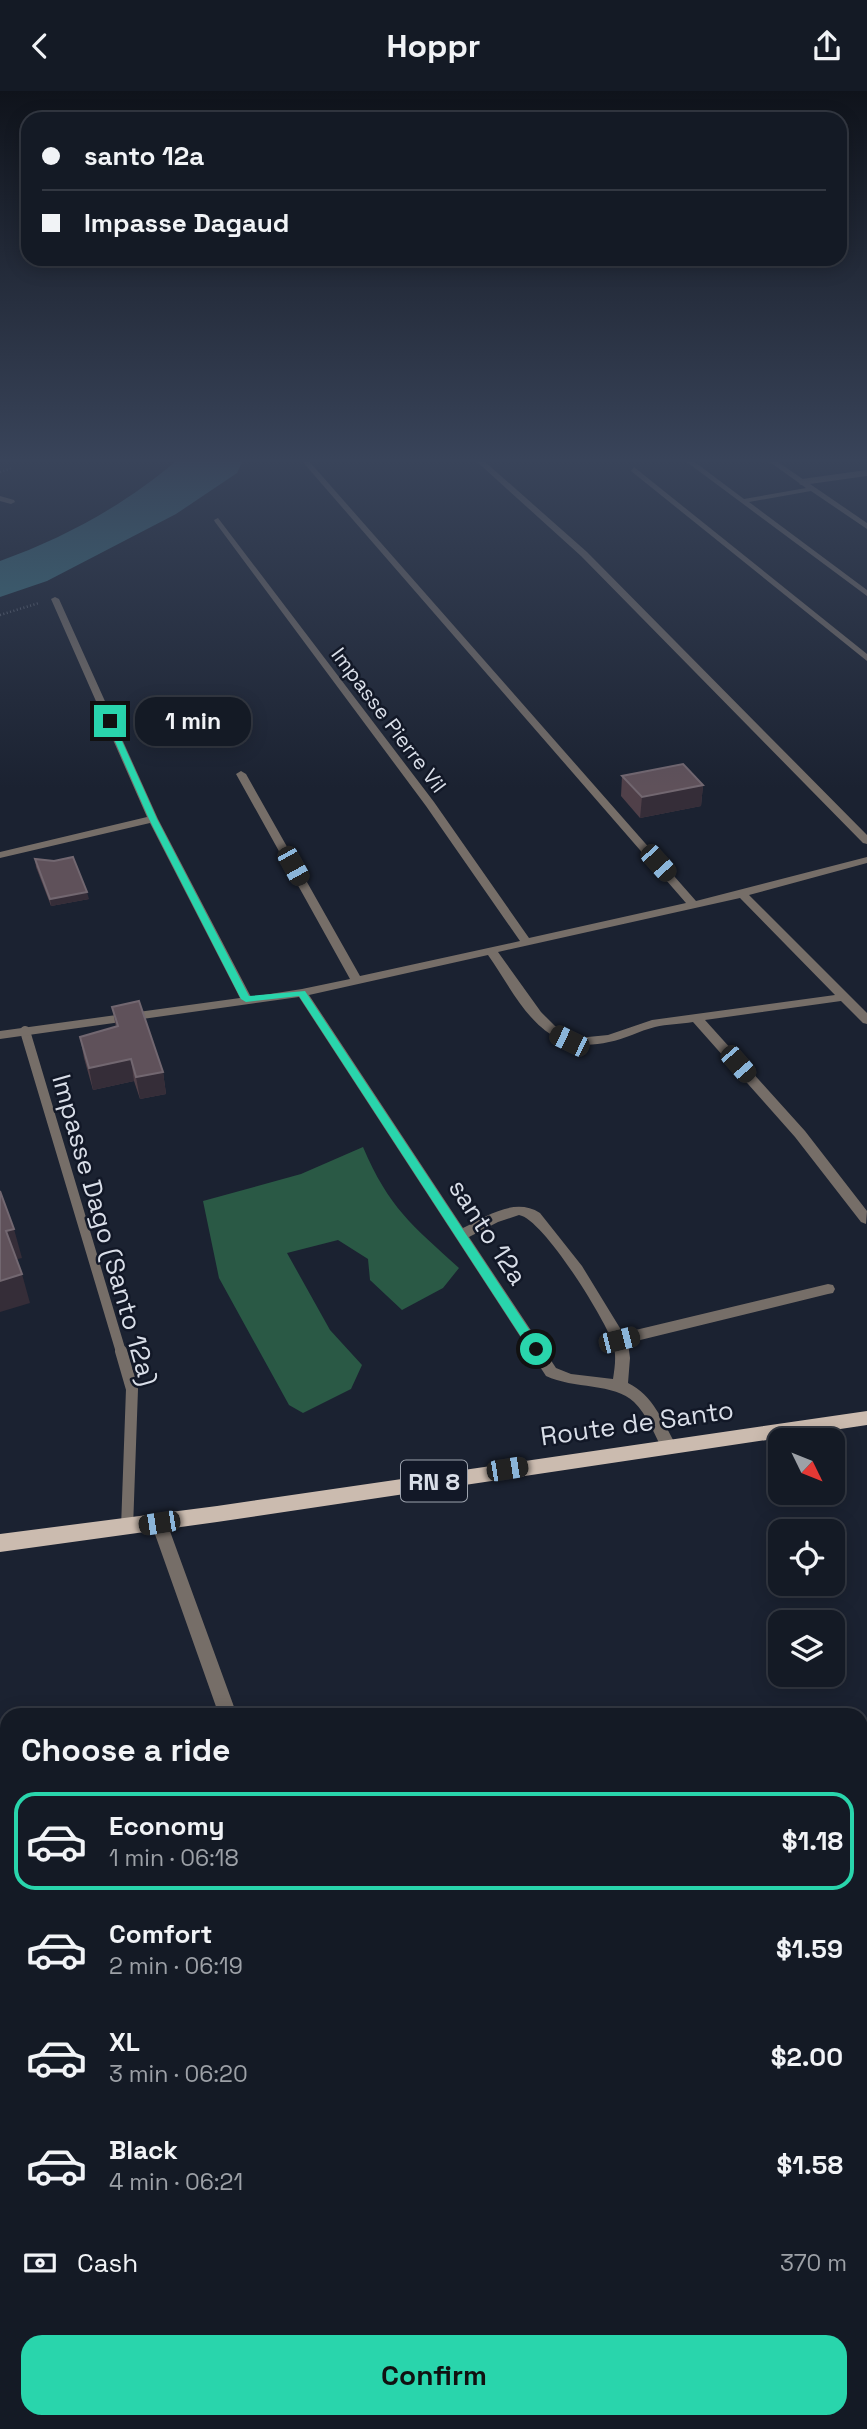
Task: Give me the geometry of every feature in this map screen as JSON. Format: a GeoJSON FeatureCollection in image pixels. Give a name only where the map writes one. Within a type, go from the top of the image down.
{"type":"FeatureCollection","features":[{"type":"Feature","properties":{"kind":"main road","name":"Route de Santo"},"geometry":{"type":"LineString","coordinates":[[0,1543],[127,1528],[668,1445],[867,1418]]}},
{"type":"Feature","properties":{"kind":"street","name":"Impasse Pierre Vil"},"geometry":{"type":"LineString","coordinates":[[255,569],[422,793],[527,943]]}},
{"type":"Feature","properties":{"kind":"street"},"geometry":{"type":"LineString","coordinates":[[399,569],[693,904]]}},
{"type":"Feature","properties":{"kind":"street"},"geometry":{"type":"LineString","coordinates":[[599,569],[867,841]]}},
{"type":"Feature","properties":{"kind":"street"},"geometry":{"type":"LineString","coordinates":[[758,569],[867,657]]}},
{"type":"Feature","properties":{"kind":"street"},"geometry":{"type":"LineString","coordinates":[[834,569],[867,594]]}},
{"type":"Feature","properties":{"kind":"street"},"geometry":{"type":"LineString","coordinates":[[55,599],[153,819],[246,999]]}},
{"type":"Feature","properties":{"kind":"street"},"geometry":{"type":"LineString","coordinates":[[241,774],[357,981]]}},
{"type":"Feature","properties":{"kind":"street"},"geometry":{"type":"LineString","coordinates":[[0,855],[153,819]]}},
{"type":"Feature","properties":{"kind":"street"},"geometry":{"type":"LineString","coordinates":[[0,1035],[302,993],[742,894],[867,860]]}},
{"type":"Feature","properties":{"kind":"street"},"geometry":{"type":"LineString","coordinates":[[742,894],[867,1020]]}},
{"type":"Feature","properties":{"kind":"street"},"geometry":{"type":"LineString","coordinates":[[491,951],[540,1017],[556,1035],[569,1041],[628,1033],[652,1024],[844,997]]}},
{"type":"Feature","properties":{"kind":"street","name":"santo 12a"},"geometry":{"type":"LineString","coordinates":[[302,993],[551,1372],[561,1378],[620,1385]]}},
{"type":"Feature","properties":{"kind":"street"},"geometry":{"type":"LineString","coordinates":[[695,1018],[800,1134],[866,1219]]}},
{"type":"Feature","properties":{"kind":"street"},"geometry":{"type":"LineString","coordinates":[[461,1235],[517,1210],[532,1212],[566,1255],[610,1319],[624,1355],[620,1385],[637,1396],[668,1445]]}},
{"type":"Feature","properties":{"kind":"street"},"geometry":{"type":"LineString","coordinates":[[619,1340],[828,1289]]}},
{"type":"Feature","properties":{"kind":"street"},"geometry":{"type":"LineString","coordinates":[[159,1523],[225,1708]]}},
{"type":"Feature","properties":{"kind":"lane","name":"Impasse Dago (Santo 12a)"},"geometry":{"type":"LineString","coordinates":[[24,1031],[132,1389],[127,1528]]}},
{"type":"Feature","properties":{"kind":"path"},"geometry":{"type":"LineString","coordinates":[[0,615],[55,599]]}},
{"type":"Feature","properties":{"kind":"shaded area"},"geometry":{"type":"Polygon","coordinates":[[[0,569],[70,569],[47,581],[0,597],[0,569]]]}},
{"type":"Feature","properties":{"kind":"shaded area"},"geometry":{"type":"Polygon","coordinates":[[[363,1147],[392,1201],[415,1227],[459,1268],[443,1288],[402,1310],[370,1280],[368,1259],[338,1240],[287,1253],[330,1330],[362,1365],[351,1389],[303,1413],[289,1405],[219,1278],[203,1201],[301,1174],[363,1147]]]}},
{"type":"Feature","properties":{"kind":"building"},"geometry":{"type":"Polygon","coordinates":[[[683,764],[703,785],[642,797],[622,776],[683,764]]]}},
{"type":"Feature","properties":{"kind":"building"},"geometry":{"type":"Polygon","coordinates":[[[73,857],[87,892],[50,899],[35,859],[54,861],[73,857]]]}},
{"type":"Feature","properties":{"kind":"building"},"geometry":{"type":"Polygon","coordinates":[[[139,1001],[163,1072],[136,1077],[131,1059],[89,1068],[80,1037],[118,1026],[112,1007],[139,1001]]]}},
{"type":"Feature","properties":{"kind":"building"},"geometry":{"type":"Polygon","coordinates":[[[0,1191],[14,1229],[6,1231],[22,1274],[0,1281],[0,1191]]]}},
{"type":"Feature","properties":{"kind":"route"},"geometry":{"type":"LineString","coordinates":[[110,721],[153,819],[246,999],[302,993],[536,1349]]}}]}
